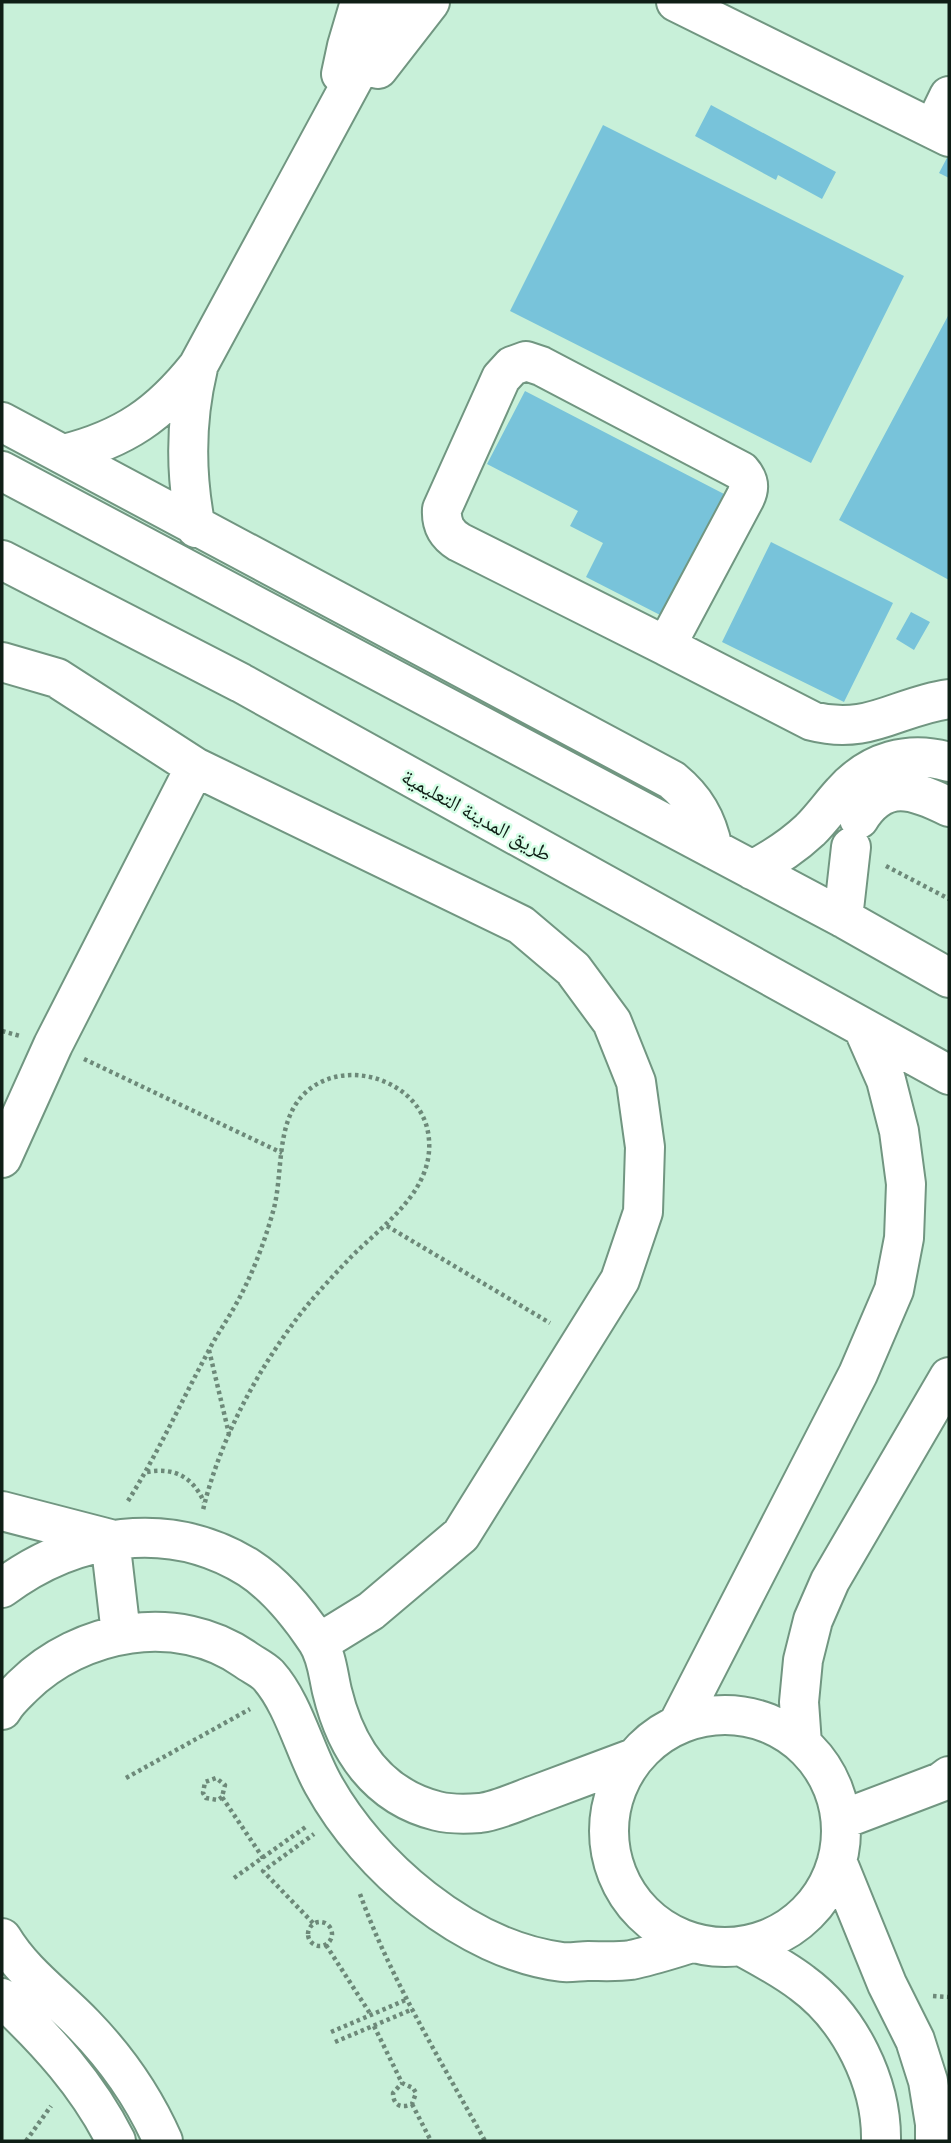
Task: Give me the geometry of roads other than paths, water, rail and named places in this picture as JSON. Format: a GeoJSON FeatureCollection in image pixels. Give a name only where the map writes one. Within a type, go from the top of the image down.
{"type":"FeatureCollection","features":[{"type":"Feature","properties":{"kind":"street"},"geometry":{"type":"LineString","coordinates":[[337,110],[347,46],[360,2]]}},
{"type":"Feature","properties":{"kind":"street"},"geometry":{"type":"LineString","coordinates":[[64,454],[116,437],[140,424],[162,407],[198,366],[395,2]]}},
{"type":"Feature","properties":{"kind":"street"},"geometry":{"type":"LineString","coordinates":[[337,110],[382,64],[430,2]]}},
{"type":"Feature","properties":{"kind":"street"},"geometry":{"type":"LineString","coordinates":[[676,2],[944,121]]}},
{"type":"Feature","properties":{"kind":"street"},"geometry":{"type":"LineString","coordinates":[[666,646],[746,498],[746,477],[741,471],[534,362],[526,361],[512,366],[501,378],[442,509],[443,525],[452,538],[812,720],[857,726],[949,699]]}},
{"type":"Feature","properties":{"kind":"street"},"geometry":{"type":"LineString","coordinates":[[196,528],[190,496],[187,438],[198,366]]}},
{"type":"Feature","properties":{"kind":"street"},"geometry":{"type":"LineString","coordinates":[[2,422],[672,780],[688,793],[700,810],[709,828],[713,849]]}},
{"type":"Feature","properties":{"kind":"street"},"geometry":{"type":"LineString","coordinates":[[2,471],[842,918],[949,978]]}},
{"type":"Feature","properties":{"kind":"street","name":"طريق المدينة التعليمية"},"geometry":{"type":"LineString","coordinates":[[2,559],[241,683],[949,1075]]}},
{"type":"Feature","properties":{"kind":"street"},"geometry":{"type":"LineString","coordinates":[[2,662],[57,678],[195,766],[521,925],[573,969],[611,1022],[636,1082],[645,1147],[643,1212],[620,1280],[461,1535],[371,1611],[319,1643]]}},
{"type":"Feature","properties":{"kind":"street"},"geometry":{"type":"LineString","coordinates":[[752,870],[799,840],[855,779],[870,769],[903,757],[921,756],[949,762]]}},
{"type":"Feature","properties":{"kind":"street"},"geometry":{"type":"LineString","coordinates":[[2,1158],[53,1045],[195,766]]}},
{"type":"Feature","properties":{"kind":"street"},"geometry":{"type":"LineString","coordinates":[[842,918],[855,833],[872,803],[895,792],[922,793],[949,807]]}},
{"type":"Feature","properties":{"kind":"street"},"geometry":{"type":"LineString","coordinates":[[678,1724],[858,1374],[894,1290],[904,1238],[906,1184],[899,1131],[886,1080],[864,1030]]}},
{"type":"Feature","properties":{"kind":"street"},"geometry":{"type":"LineString","coordinates":[[802,1744],[799,1702],[803,1660],[813,1620],[830,1581],[949,1377]]}},
{"type":"Feature","properties":{"kind":"street"},"geometry":{"type":"LineString","coordinates":[[2,1511],[108,1538],[158,1537],[195,1545],[249,1569],[286,1600],[319,1643],[327,1663],[331,1690],[343,1731],[366,1768],[398,1796],[439,1811],[481,1813],[634,1758]]}},
{"type":"Feature","properties":{"kind":"street"},"geometry":{"type":"LineString","coordinates":[[2,1588],[21,1574],[64,1552],[108,1538]]}},
{"type":"Feature","properties":{"kind":"street"},"geometry":{"type":"LineString","coordinates":[[108,1538],[121,1634]]}},
{"type":"Feature","properties":{"kind":"street"},"geometry":{"type":"LineString","coordinates":[[2,1710],[6,1702],[39,1671],[78,1648],[121,1634],[160,1631],[199,1637],[236,1652],[267,1675],[289,1707],[323,1784],[339,1809],[373,1851],[413,1892],[458,1925],[508,1948],[562,1962],[630,1960],[692,1943]]}},
{"type":"Feature","properties":{"kind":"street"},"geometry":{"type":"LineString","coordinates":[[715,1714],[752,1717],[779,1728],[802,1744],[829,1778],[837,1798],[841,1820],[837,1861],[828,1886],[812,1908],[792,1927],[743,1947],[717,1948],[692,1943],[669,1933],[648,1919],[631,1900],[619,1878],[611,1854],[609,1829],[612,1804],[621,1779],[634,1758],[647,1744],[678,1724],[715,1714]]}},
{"type":"Feature","properties":{"kind":"street"},"geometry":{"type":"LineString","coordinates":[[841,1820],[941,1782],[949,1776]]}},
{"type":"Feature","properties":{"kind":"street"},"geometry":{"type":"LineString","coordinates":[[837,1861],[887,1984],[915,2040],[928,2081],[935,2141]]}},
{"type":"Feature","properties":{"kind":"street"},"geometry":{"type":"LineString","coordinates":[[2,1938],[31,1976],[108,2052],[151,2113],[163,2141]]}},
{"type":"Feature","properties":{"kind":"street"},"geometry":{"type":"LineString","coordinates":[[743,1947],[804,1984],[835,2014],[858,2049],[874,2088],[881,2141]]}},
{"type":"Feature","properties":{"kind":"street"},"geometry":{"type":"LineString","coordinates":[[2,1998],[42,2035],[78,2079],[116,2141]]}}]}
